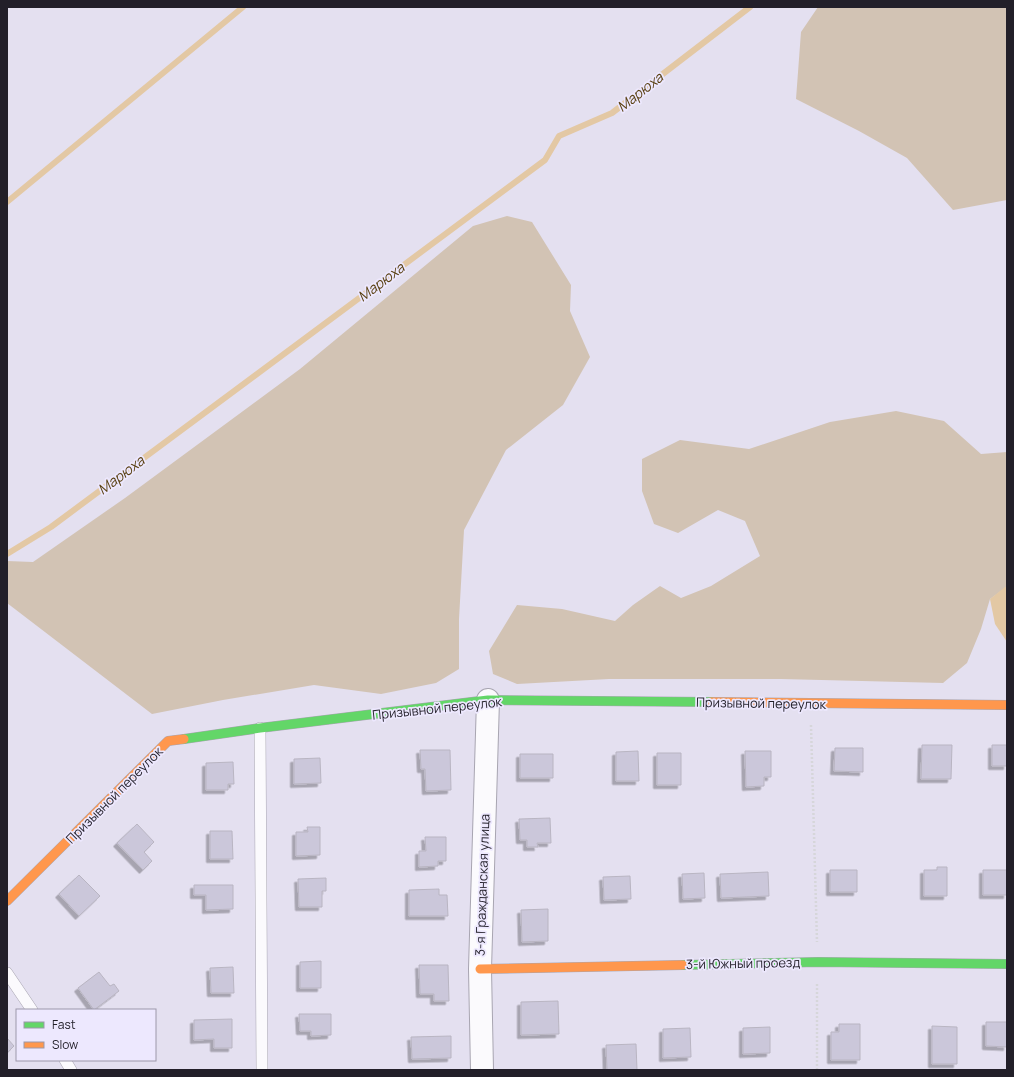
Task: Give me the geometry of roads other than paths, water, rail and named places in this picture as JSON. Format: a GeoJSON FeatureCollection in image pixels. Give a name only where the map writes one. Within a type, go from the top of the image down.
{"type":"FeatureCollection","features":[{"type":"Feature","properties":{"kind":"street","name":"Призывной переулок"},"geometry":{"type":"LineString","coordinates":[[7,901],[168,741],[260,728],[488,700],[1007,705]]}},
{"type":"Feature","properties":{"kind":"street","name":"3-я Гражданская улица"},"geometry":{"type":"LineString","coordinates":[[482,1070],[480,969],[488,700]]}},
{"type":"Feature","properties":{"kind":"street","name":"3-й Южный проезд"},"geometry":{"type":"LineString","coordinates":[[480,969],[818,962],[1007,964]]}},
{"type":"Feature","properties":{"kind":"lane"},"geometry":{"type":"LineString","coordinates":[[260,728],[262,1070]]}},
{"type":"Feature","properties":{"kind":"lane"},"geometry":{"type":"LineString","coordinates":[[7,973],[31,1009]]}},
{"type":"Feature","properties":{"kind":"lane"},"geometry":{"type":"LineString","coordinates":[[66,1061],[71,1070]]}},
{"type":"Feature","properties":{"kind":"waterway"},"geometry":{"type":"LineString","coordinates":[[7,202],[243,7]]}},
{"type":"Feature","properties":{"kind":"waterway","name":"Марюха"},"geometry":{"type":"LineString","coordinates":[[7,554],[51,527],[545,160],[559,136],[612,113],[750,7]]}}]}
